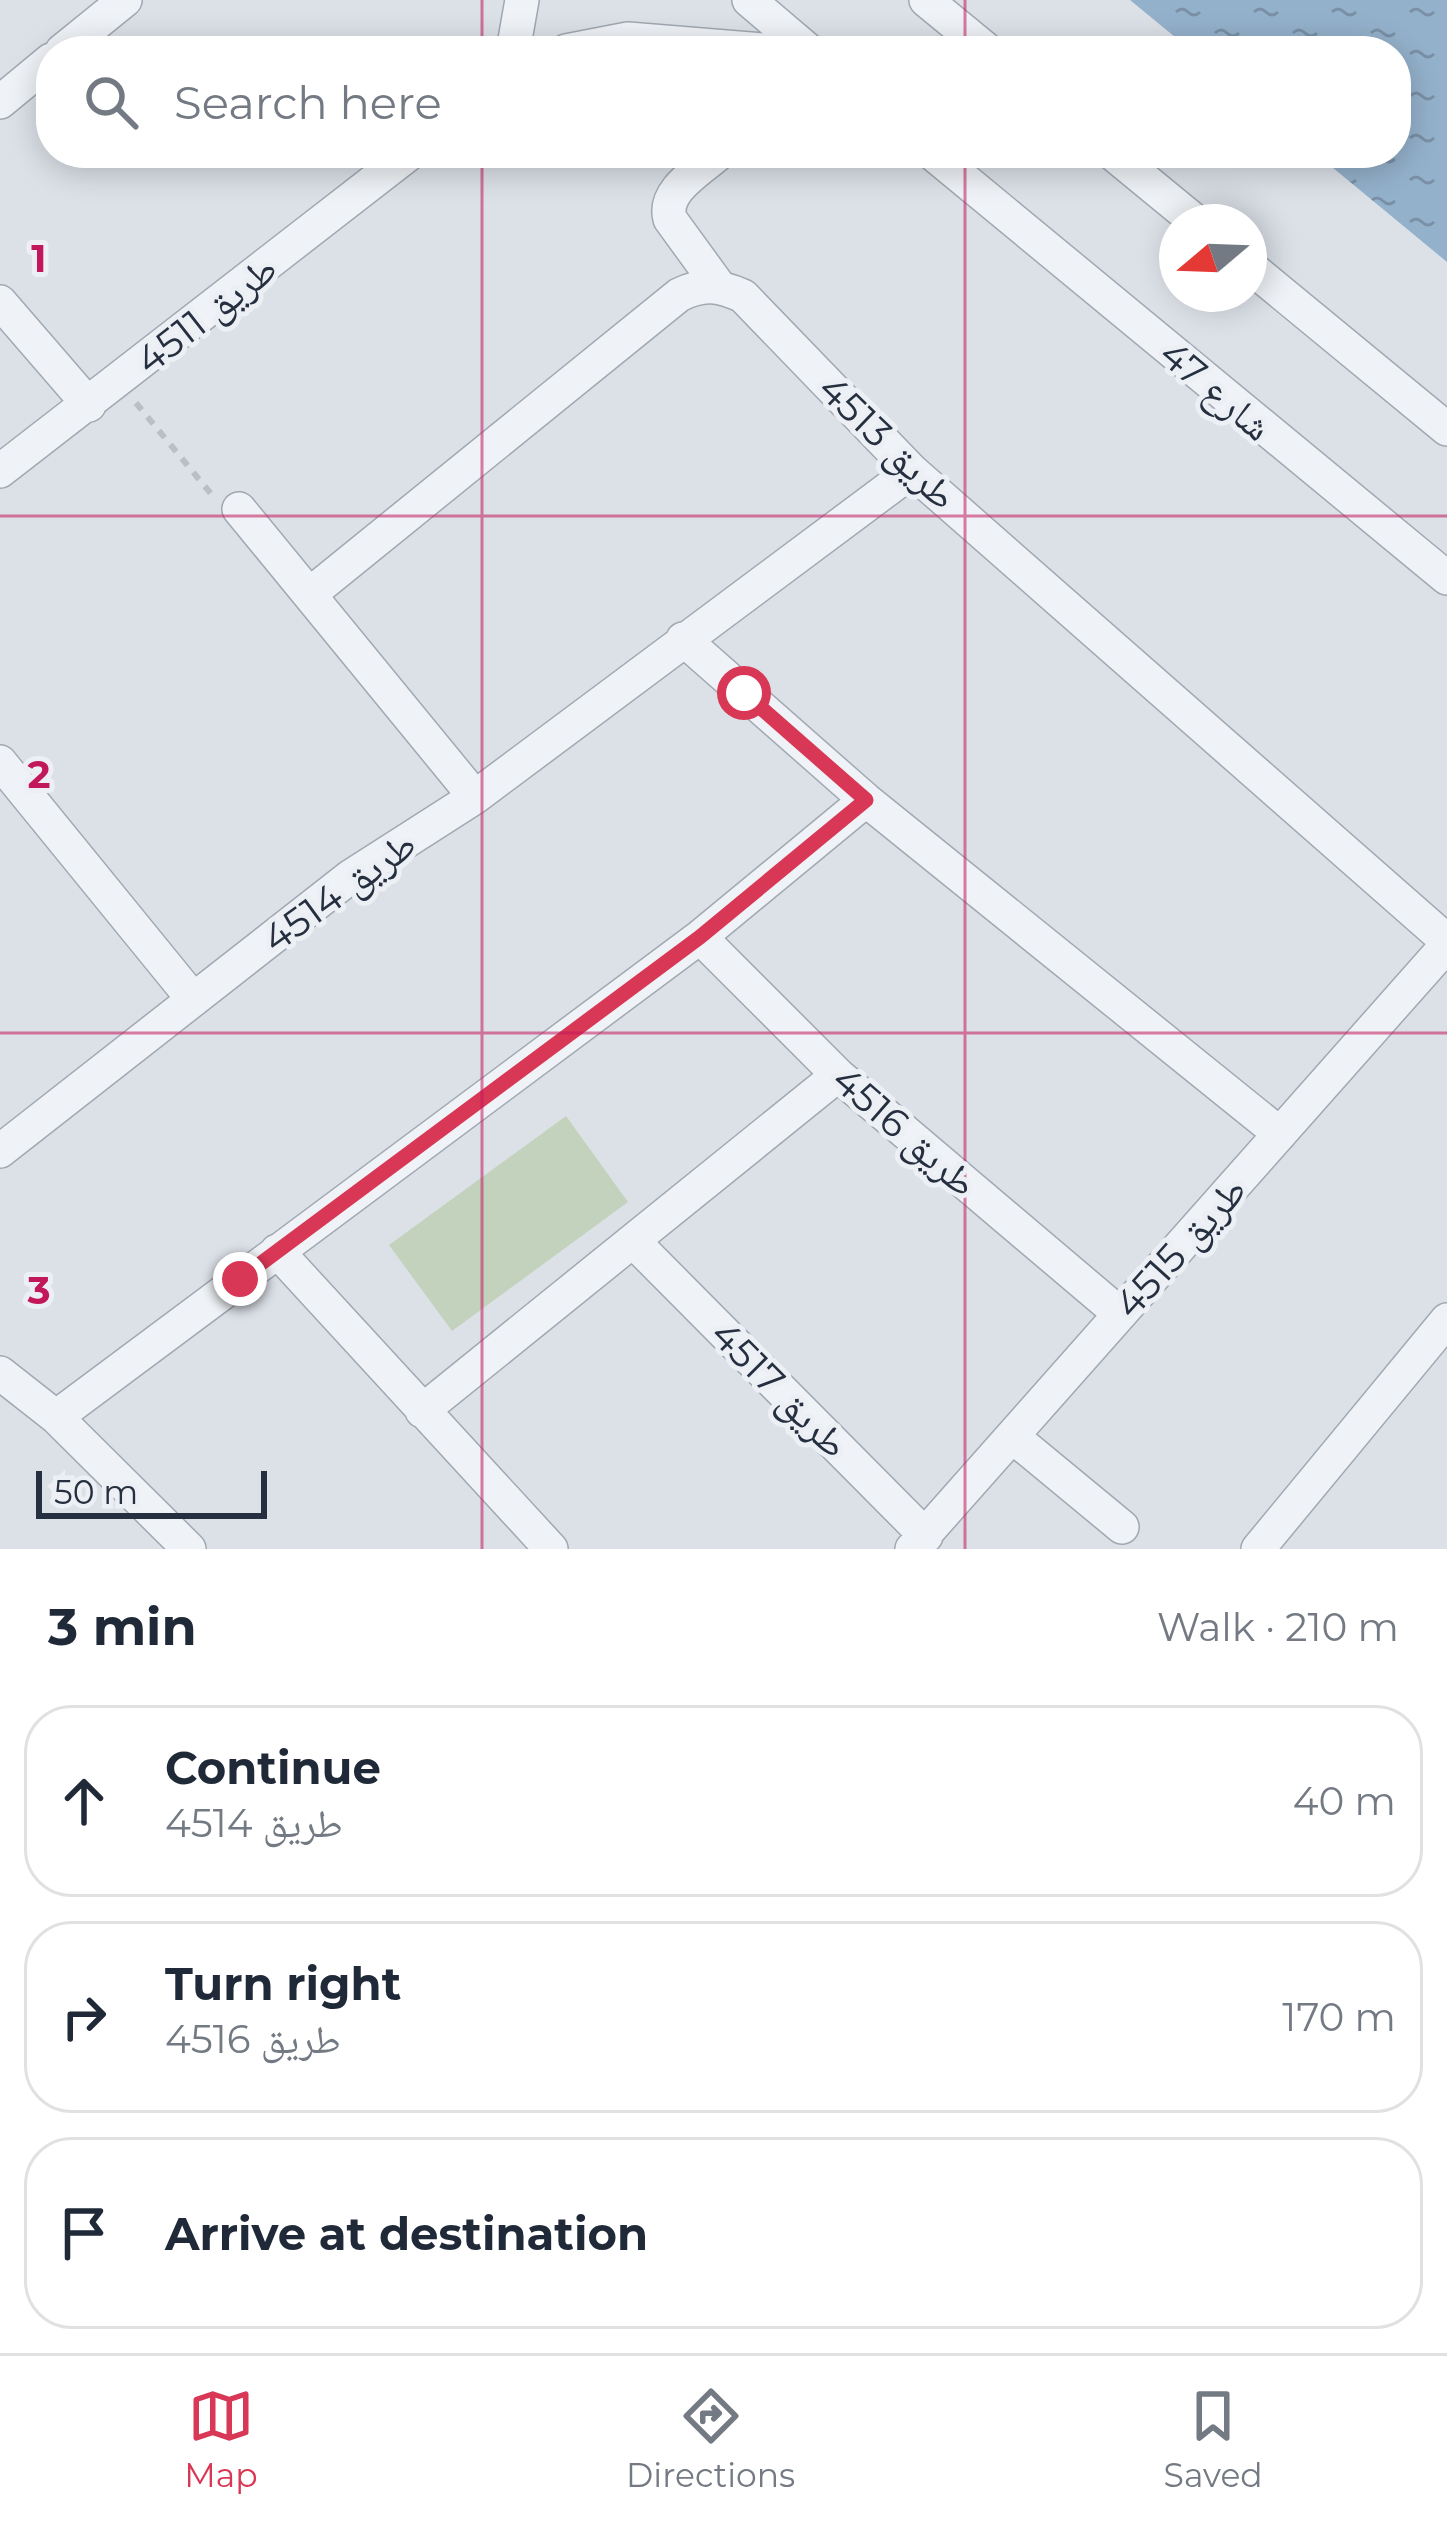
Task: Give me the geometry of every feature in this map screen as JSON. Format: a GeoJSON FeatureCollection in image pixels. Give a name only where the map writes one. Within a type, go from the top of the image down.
{"type":"FeatureCollection","features":[{"type":"Feature","properties":{"kind":"street"},"geometry":{"type":"LineString","coordinates":[[81,36],[125,0]]}},
{"type":"Feature","properties":{"kind":"street"},"geometry":{"type":"LineString","coordinates":[[516,36],[522,0]]}},
{"type":"Feature","properties":{"kind":"street"},"geometry":{"type":"LineString","coordinates":[[749,0],[791,36]]}},
{"type":"Feature","properties":{"kind":"street"},"geometry":{"type":"LineString","coordinates":[[926,0],[970,36]]}},
{"type":"Feature","properties":{"kind":"street"},"geometry":{"type":"LineString","coordinates":[[0,102],[36,72]]}},
{"type":"Feature","properties":{"kind":"street","name":"طريق 4511"},"geometry":{"type":"LineString","coordinates":[[0,471],[391,168]]}},
{"type":"Feature","properties":{"kind":"street","name":"طريق 4513"},"geometry":{"type":"LineString","coordinates":[[702,168],[672,195],[667,207],[670,219],[718,285],[743,296],[912,471],[1447,943]]}},
{"type":"Feature","properties":{"kind":"street","name":"شارع 47"},"geometry":{"type":"LineString","coordinates":[[950,168],[1447,578]]}},
{"type":"Feature","properties":{"kind":"street"},"geometry":{"type":"LineString","coordinates":[[1130,168],[1174,204]]}},
{"type":"Feature","properties":{"kind":"street"},"geometry":{"type":"LineString","coordinates":[[1267,281],[1447,429]]}},
{"type":"Feature","properties":{"kind":"street"},"geometry":{"type":"LineString","coordinates":[[310,594],[679,295],[698,286],[718,285]]}},
{"type":"Feature","properties":{"kind":"street"},"geometry":{"type":"LineString","coordinates":[[0,302],[88,405]]}},
{"type":"Feature","properties":{"kind":"street","name":"طريق 4514"},"geometry":{"type":"LineString","coordinates":[[0,1150],[350,877],[475,797],[912,471]]}},
{"type":"Feature","properties":{"kind":"street"},"geometry":{"type":"LineString","coordinates":[[239,509],[475,797]]}},
{"type":"Feature","properties":{"kind":"street"},"geometry":{"type":"LineString","coordinates":[[683,639],[866,800],[1280,1134]]}},
{"type":"Feature","properties":{"kind":"street"},"geometry":{"type":"LineString","coordinates":[[7,784],[194,999]]}},
{"type":"Feature","properties":{"kind":"street"},"geometry":{"type":"LineString","coordinates":[[56,1417],[700,937],[866,800]]}},
{"type":"Feature","properties":{"kind":"street","name":"طريق 4516"},"geometry":{"type":"LineString","coordinates":[[700,937],[838,1075],[1120,1314]]}},
{"type":"Feature","properties":{"kind":"street","name":"طريق 4515"},"geometry":{"type":"LineString","coordinates":[[919,1542],[1447,943]]}},
{"type":"Feature","properties":{"kind":"street"},"geometry":{"type":"LineString","coordinates":[[422,1411],[838,1075]]}},
{"type":"Feature","properties":{"kind":"street","name":"طريق 4517"},"geometry":{"type":"LineString","coordinates":[[634,1242],[919,1542]]}},
{"type":"Feature","properties":{"kind":"street"},"geometry":{"type":"LineString","coordinates":[[277,1251],[551,1549]]}},
{"type":"Feature","properties":{"kind":"street"},"geometry":{"type":"LineString","coordinates":[[1258,1549],[1447,1320]]}},
{"type":"Feature","properties":{"kind":"street"},"geometry":{"type":"LineString","coordinates":[[0,1373],[56,1417],[189,1549]]}},
{"type":"Feature","properties":{"kind":"street"},"geometry":{"type":"LineString","coordinates":[[1013,1437],[1122,1527]]}},
{"type":"Feature","properties":{"kind":"path"},"geometry":{"type":"LineString","coordinates":[[119,382],[230,516],[239,509]]}},
{"type":"Feature","properties":{"kind":"green space"},"geometry":{"type":"Polygon","coordinates":[[[566,1116],[628,1202],[452,1331],[389,1245],[566,1116]]]}},
{"type":"Feature","properties":{"kind":"water"},"geometry":{"type":"Polygon","coordinates":[[[1130,0],[1447,0],[1447,262],[1333,168],[1411,168],[1411,36],[1174,36],[1130,0]]]}},
{"type":"Feature","properties":{"kind":"route"},"geometry":{"type":"LineString","coordinates":[[240,1279],[700,937],[866,800],[744,693]]}}]}
